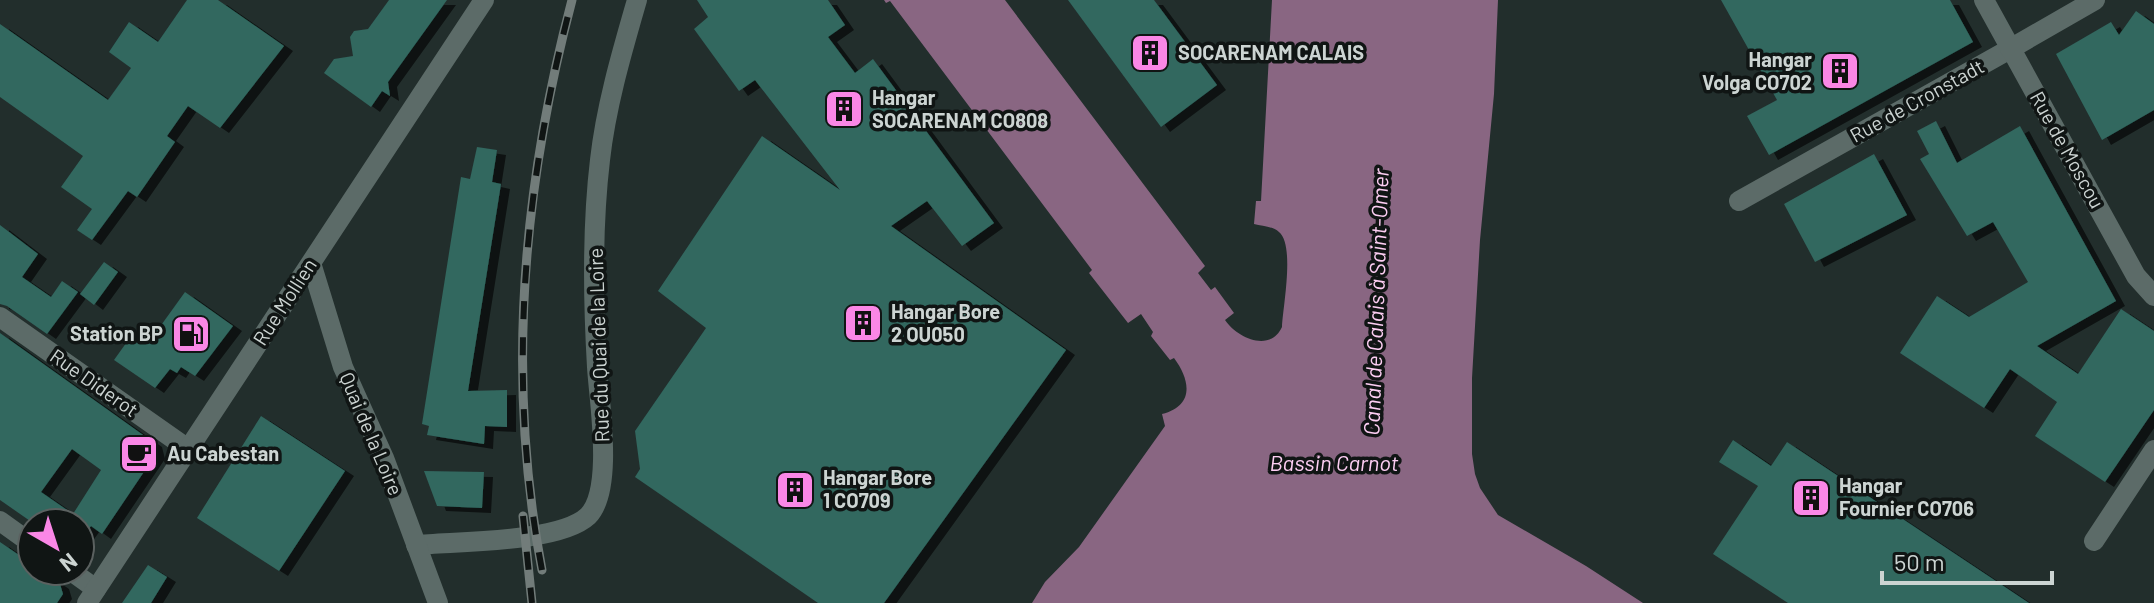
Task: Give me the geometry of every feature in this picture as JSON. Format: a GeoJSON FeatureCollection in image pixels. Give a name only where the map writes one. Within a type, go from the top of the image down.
{"type":"FeatureCollection","features":[{"type":"Feature","properties":{"kind":"street","name":"Rue Mollien"},"geometry":{"type":"LineString","coordinates":[[92,596],[484,0]]}},
{"type":"Feature","properties":{"kind":"street","name":"Rue du Quai de la Loire"},"geometry":{"type":"LineString","coordinates":[[416,545],[555,533],[583,519],[595,506],[602,477],[595,244],[600,159],[610,102],[637,0]]}},
{"type":"Feature","properties":{"kind":"street","name":"Rue de Moscou"},"geometry":{"type":"LineString","coordinates":[[1984,0],[2136,276],[2154,296]]}},
{"type":"Feature","properties":{"kind":"street","name":"Rue de Cronstadt"},"geometry":{"type":"LineString","coordinates":[[1739,201],[2095,0]]}},
{"type":"Feature","properties":{"kind":"street","name":"Quai de la Loire"},"geometry":{"type":"LineString","coordinates":[[311,263],[343,367],[384,458],[438,603]]}},
{"type":"Feature","properties":{"kind":"street","name":"Rue Diderot"},"geometry":{"type":"LineString","coordinates":[[0,317],[188,449]]}},
{"type":"Feature","properties":{"kind":"street"},"geometry":{"type":"LineString","coordinates":[[2094,541],[2154,450]]}},
{"type":"Feature","properties":{"kind":"water","name":"Bassin Carnot"},"geometry":{"type":"Polygon","coordinates":[[[884,0],[1005,0],[1205,266],[1198,273],[1211,290],[1215,287],[1234,313],[1225,320],[1230,327],[1245,337],[1262,341],[1277,335],[1282,327],[1287,276],[1284,239],[1273,228],[1254,224],[1256,201],[1261,201],[1272,0],[1498,0],[1494,94],[1480,240],[1472,378],[1475,474],[1480,488],[1498,515],[1643,603],[1032,603],[1045,582],[1079,547],[1165,426],[1162,414],[1180,405],[1184,399],[1184,375],[1174,358],[1170,360],[1151,336],[1153,332],[1141,314],[1128,323],[1089,273],[1092,270],[890,1],[886,3],[884,0]]]}},
{"type":"Feature","properties":{"kind":"building"},"geometry":{"type":"Polygon","coordinates":[[[187,0],[218,0],[284,46],[220,128],[188,106],[167,136],[175,142],[137,197],[128,191],[92,240],[77,230],[92,209],[61,187],[83,156],[0,97],[0,24],[108,100],[131,68],[109,52],[129,22],[158,42],[187,0]]]}},
{"type":"Feature","properties":{"kind":"building"},"geometry":{"type":"Polygon","coordinates":[[[389,0],[447,0],[388,82],[390,96],[382,91],[371,107],[324,73],[334,59],[353,56],[350,37],[354,31],[368,29],[389,0]]]}},
{"type":"Feature","properties":{"kind":"building"},"geometry":{"type":"Polygon","coordinates":[[[697,0],[828,0],[845,25],[828,37],[855,73],[873,59],[994,223],[962,246],[927,201],[891,226],[1066,350],[884,603],[818,603],[635,477],[640,469],[635,431],[706,328],[658,291],[762,136],[840,190],[755,80],[739,91],[694,29],[708,17],[697,0]]]}},
{"type":"Feature","properties":{"kind":"building","name":"SOCARENAM CALAIS"},"geometry":{"type":"Polygon","coordinates":[[[1068,0],[1154,0],[1217,85],[1161,127],[1068,0]]]}},
{"type":"Feature","properties":{"kind":"building","name":"Hangar Volga CO702"},"geometry":{"type":"Polygon","coordinates":[[[1721,0],[1950,0],[1973,42],[1769,155],[1747,116],[1777,100],[1721,0]]]}},
{"type":"Feature","properties":{"kind":"building"},"geometry":{"type":"Polygon","coordinates":[[[2136,11],[2154,24],[2154,110],[2102,140],[2056,54],[2111,22],[2119,35],[2136,11]]]}},
{"type":"Feature","properties":{"kind":"building"},"geometry":{"type":"Polygon","coordinates":[[[1936,121],[1957,163],[2020,126],[2116,301],[2037,346],[2078,374],[2121,309],[2154,331],[2154,410],[2105,482],[2035,436],[2057,402],[2010,369],[1984,408],[1900,353],[1937,296],[1969,317],[2028,282],[1993,222],[1967,236],[1920,159],[1929,154],[1917,131],[1936,121]]]}},
{"type":"Feature","properties":{"kind":"building"},"geometry":{"type":"Polygon","coordinates":[[[477,147],[497,150],[492,182],[501,184],[468,391],[507,390],[507,427],[485,426],[484,444],[427,435],[429,426],[422,424],[461,177],[470,179],[477,147]]]}},
{"type":"Feature","properties":{"kind":"building"},"geometry":{"type":"Polygon","coordinates":[[[1874,154],[1907,215],[1815,262],[1784,204],[1874,154]]]}},
{"type":"Feature","properties":{"kind":"building"},"geometry":{"type":"Polygon","coordinates":[[[0,225],[38,254],[22,277],[51,297],[62,281],[78,292],[47,334],[0,304],[0,225]]]}},
{"type":"Feature","properties":{"kind":"building"},"geometry":{"type":"Polygon","coordinates":[[[104,262],[118,272],[94,305],[80,294],[104,262]]]}},
{"type":"Feature","properties":{"kind":"building","name":"Station BP"},"geometry":{"type":"Polygon","coordinates":[[[185,292],[233,326],[195,376],[181,367],[177,373],[170,369],[155,388],[114,360],[134,332],[149,342],[185,292]]]}},
{"type":"Feature","properties":{"kind":"building"},"geometry":{"type":"Polygon","coordinates":[[[0,333],[153,442],[156,454],[102,534],[96,530],[96,507],[77,507],[101,470],[72,449],[41,492],[63,507],[16,507],[16,511],[0,500],[0,333]]]}},
{"type":"Feature","properties":{"kind":"building"},"geometry":{"type":"Polygon","coordinates":[[[261,416],[345,471],[279,571],[197,518],[261,416]]]}},
{"type":"Feature","properties":{"kind":"building","name":"Hangar Fournier CO706"},"geometry":{"type":"Polygon","coordinates":[[[1733,440],[1771,466],[1787,442],[2029,603],[1788,603],[1713,554],[1758,486],[1719,462],[1733,440]]]}},
{"type":"Feature","properties":{"kind":"building"},"geometry":{"type":"Polygon","coordinates":[[[424,471],[484,472],[482,508],[437,506],[424,471]]]}},
{"type":"Feature","properties":{"kind":"building"},"geometry":{"type":"Polygon","coordinates":[[[0,542],[16,553],[16,587],[61,587],[63,594],[57,603],[0,603],[0,542]]]}},
{"type":"Feature","properties":{"kind":"building"},"geometry":{"type":"Polygon","coordinates":[[[148,565],[167,577],[151,603],[122,603],[148,565]]]}},
{"type":"Feature","properties":{"kind":"railway"},"geometry":{"type":"LineString","coordinates":[[542,570],[531,499],[525,427],[525,283],[531,212],[542,140],[572,0]]}},
{"type":"Feature","properties":{"kind":"railway"},"geometry":{"type":"LineString","coordinates":[[523,516],[532,603]]}},
{"type":"Feature","properties":{"kind":"place","name":"SOCARENAM CALAIS"},"geometry":{"type":"Point","coordinates":[1150,53]}},
{"type":"Feature","properties":{"kind":"place","name":"Hangar Volga CO702"},"geometry":{"type":"Point","coordinates":[1840,71]}},
{"type":"Feature","properties":{"kind":"place","name":"Hangar SOCARENAM CO808"},"geometry":{"type":"Point","coordinates":[844,109]}},
{"type":"Feature","properties":{"kind":"place","name":"Hangar Bore 2 OU050"},"geometry":{"type":"Point","coordinates":[863,323]}},
{"type":"Feature","properties":{"kind":"place","name":"Station BP"},"geometry":{"type":"Point","coordinates":[191,334]}},
{"type":"Feature","properties":{"kind":"place","name":"Au Cabestan"},"geometry":{"type":"Point","coordinates":[139,454]}},
{"type":"Feature","properties":{"kind":"place","name":"Hangar Bore 1 CO709"},"geometry":{"type":"Point","coordinates":[795,490]}},
{"type":"Feature","properties":{"kind":"place","name":"Hangar Fournier CO706"},"geometry":{"type":"Point","coordinates":[1811,498]}},
{"type":"Feature","properties":{"kind":"water label","name":"Canal de Calais à Saint-Omer"},"geometry":{"type":"Point","coordinates":[1376,302]}}]}
